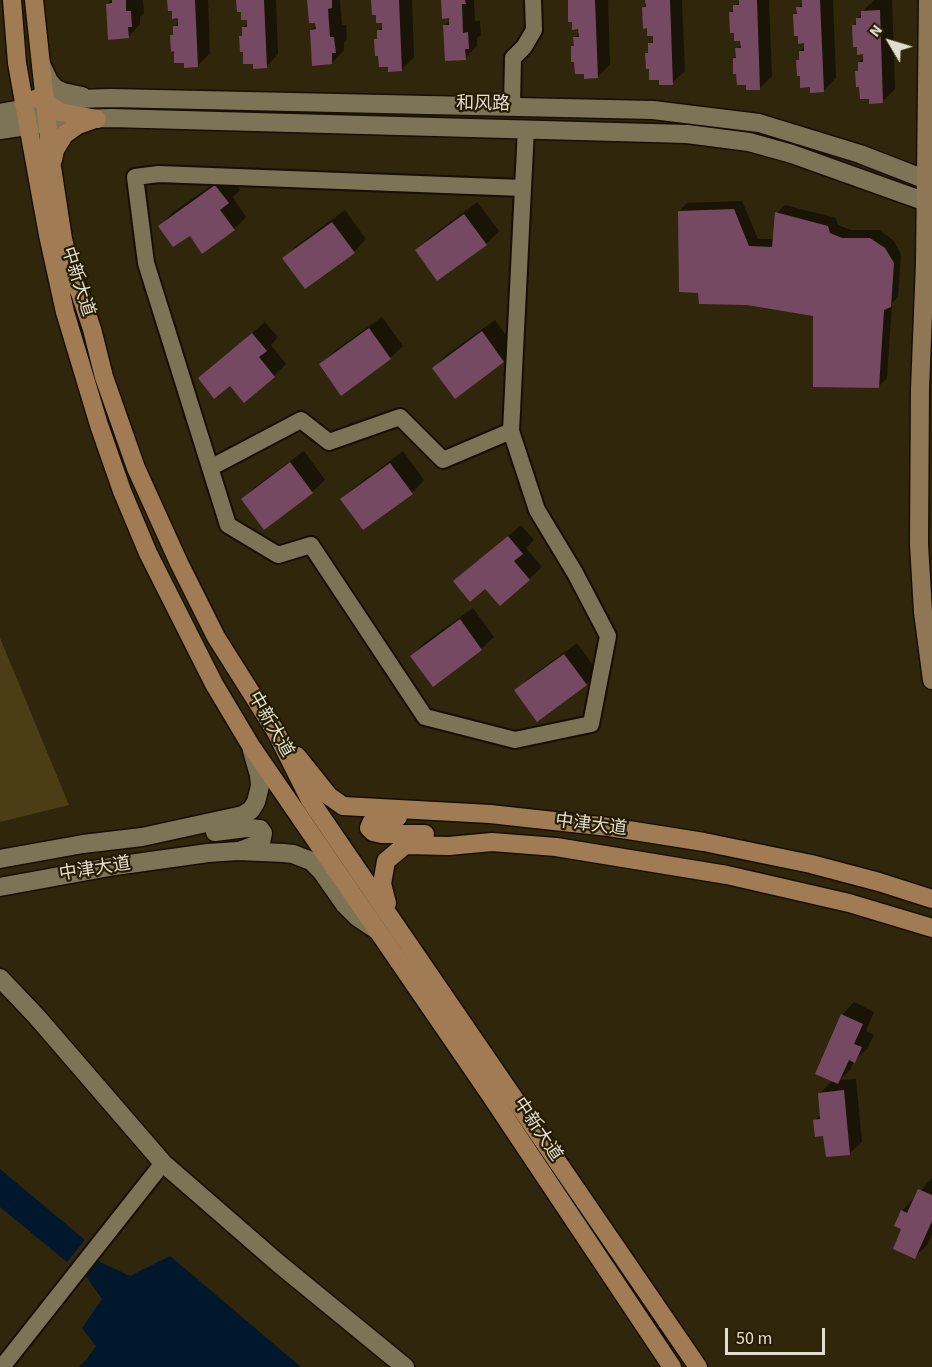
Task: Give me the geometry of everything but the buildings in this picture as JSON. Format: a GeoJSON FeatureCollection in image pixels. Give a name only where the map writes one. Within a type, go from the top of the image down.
{"type":"FeatureCollection","features":[{"type":"Feature","properties":{"kind":"main road","name":"中新大道"},"geometry":{"type":"LineString","coordinates":[[12,0],[17,63],[26,116],[44,170],[71,274],[86,311],[104,377],[136,468],[216,637],[276,732],[310,800],[698,1367]]}},
{"type":"Feature","properties":{"kind":"main road","name":"中新大道"},"geometry":{"type":"LineString","coordinates":[[34,0],[40,60],[50,113],[44,170],[65,312],[79,363],[122,491],[148,553],[214,684],[251,746],[491,1096],[672,1367]]}},
{"type":"Feature","properties":{"kind":"main road"},"geometry":{"type":"LineString","coordinates":[[928,0],[929,203],[920,389],[918,544],[923,612],[932,681]]}},
{"type":"Feature","properties":{"kind":"main road"},"geometry":{"type":"LineString","coordinates":[[17,63],[26,85],[50,113],[97,119]]}},
{"type":"Feature","properties":{"kind":"main road"},"geometry":{"type":"LineString","coordinates":[[44,170],[64,135],[78,125],[97,119]]}},
{"type":"Feature","properties":{"kind":"main road","name":"中津大道"},"geometry":{"type":"LineString","coordinates":[[276,732],[329,796],[343,806],[490,814],[609,827],[704,842],[811,864],[932,899]]}},
{"type":"Feature","properties":{"kind":"main road"},"geometry":{"type":"LineString","coordinates":[[490,814],[452,819],[381,818],[370,824],[369,828],[373,832],[382,834],[438,834],[492,842]]}},
{"type":"Feature","properties":{"kind":"main road","name":"中津大道"},"geometry":{"type":"LineString","coordinates":[[391,916],[382,884],[386,861],[394,853],[405,845],[449,846],[492,842],[556,847],[727,875],[849,903],[932,928]]}},
{"type":"Feature","properties":{"kind":"street"},"geometry":{"type":"LineString","coordinates":[[512,106],[513,58],[524,47],[534,30],[533,0]]}},
{"type":"Feature","properties":{"kind":"street"},"geometry":{"type":"LineString","coordinates":[[40,60],[46,76],[55,88],[72,94],[99,98]]}},
{"type":"Feature","properties":{"kind":"street","name":"和风路"},"geometry":{"type":"LineString","coordinates":[[26,116],[50,113],[77,99],[99,98],[653,110],[759,123],[860,154],[929,181]]}},
{"type":"Feature","properties":{"kind":"street"},"geometry":{"type":"LineString","coordinates":[[0,113],[26,116]]}},
{"type":"Feature","properties":{"kind":"street"},"geometry":{"type":"LineString","coordinates":[[0,130],[26,116]]}},
{"type":"Feature","properties":{"kind":"street","name":"和风路"},"geometry":{"type":"LineString","coordinates":[[97,119],[687,134],[749,142],[792,154],[929,203]]}},
{"type":"Feature","properties":{"kind":"street"},"geometry":{"type":"LineString","coordinates":[[523,188],[159,174],[135,177],[146,263],[228,525],[278,555],[311,545],[425,717],[515,740],[591,724],[608,636],[575,573],[537,510],[511,431],[526,129]]}},
{"type":"Feature","properties":{"kind":"street"},"geometry":{"type":"LineString","coordinates":[[210,468],[301,420],[329,442],[400,417],[443,460],[511,431]]}},
{"type":"Feature","properties":{"kind":"street","name":"中津大道"},"geometry":{"type":"LineString","coordinates":[[0,859],[83,844],[142,837],[243,815],[256,802],[260,786],[251,746]]}},
{"type":"Feature","properties":{"kind":"street"},"geometry":{"type":"LineString","coordinates":[[142,837],[246,828],[260,829],[263,833],[261,843],[238,852]]}},
{"type":"Feature","properties":{"kind":"street","name":"中津大道"},"geometry":{"type":"LineString","coordinates":[[0,886],[174,857],[238,852],[293,854],[310,861],[322,872],[345,905],[357,917],[375,929]]}},
{"type":"Feature","properties":{"kind":"street"},"geometry":{"type":"LineString","coordinates":[[0,978],[37,1017],[163,1163],[278,1263],[405,1367]]}},
{"type":"Feature","properties":{"kind":"street"},"geometry":{"type":"LineString","coordinates":[[2,1367],[163,1163]]}},
{"type":"Feature","properties":{"kind":"shaded area"},"geometry":{"type":"Polygon","coordinates":[[[0,638],[69,805],[0,822],[0,638]]]}},
{"type":"Feature","properties":{"kind":"water"},"geometry":{"type":"Polygon","coordinates":[[[0,1169],[85,1240],[67,1262],[0,1207],[0,1169]]]}},
{"type":"Feature","properties":{"kind":"water"},"geometry":{"type":"Polygon","coordinates":[[[170,1256],[301,1367],[79,1367],[96,1346],[82,1328],[102,1299],[86,1276],[98,1261],[130,1276],[170,1256]]]}}]}
